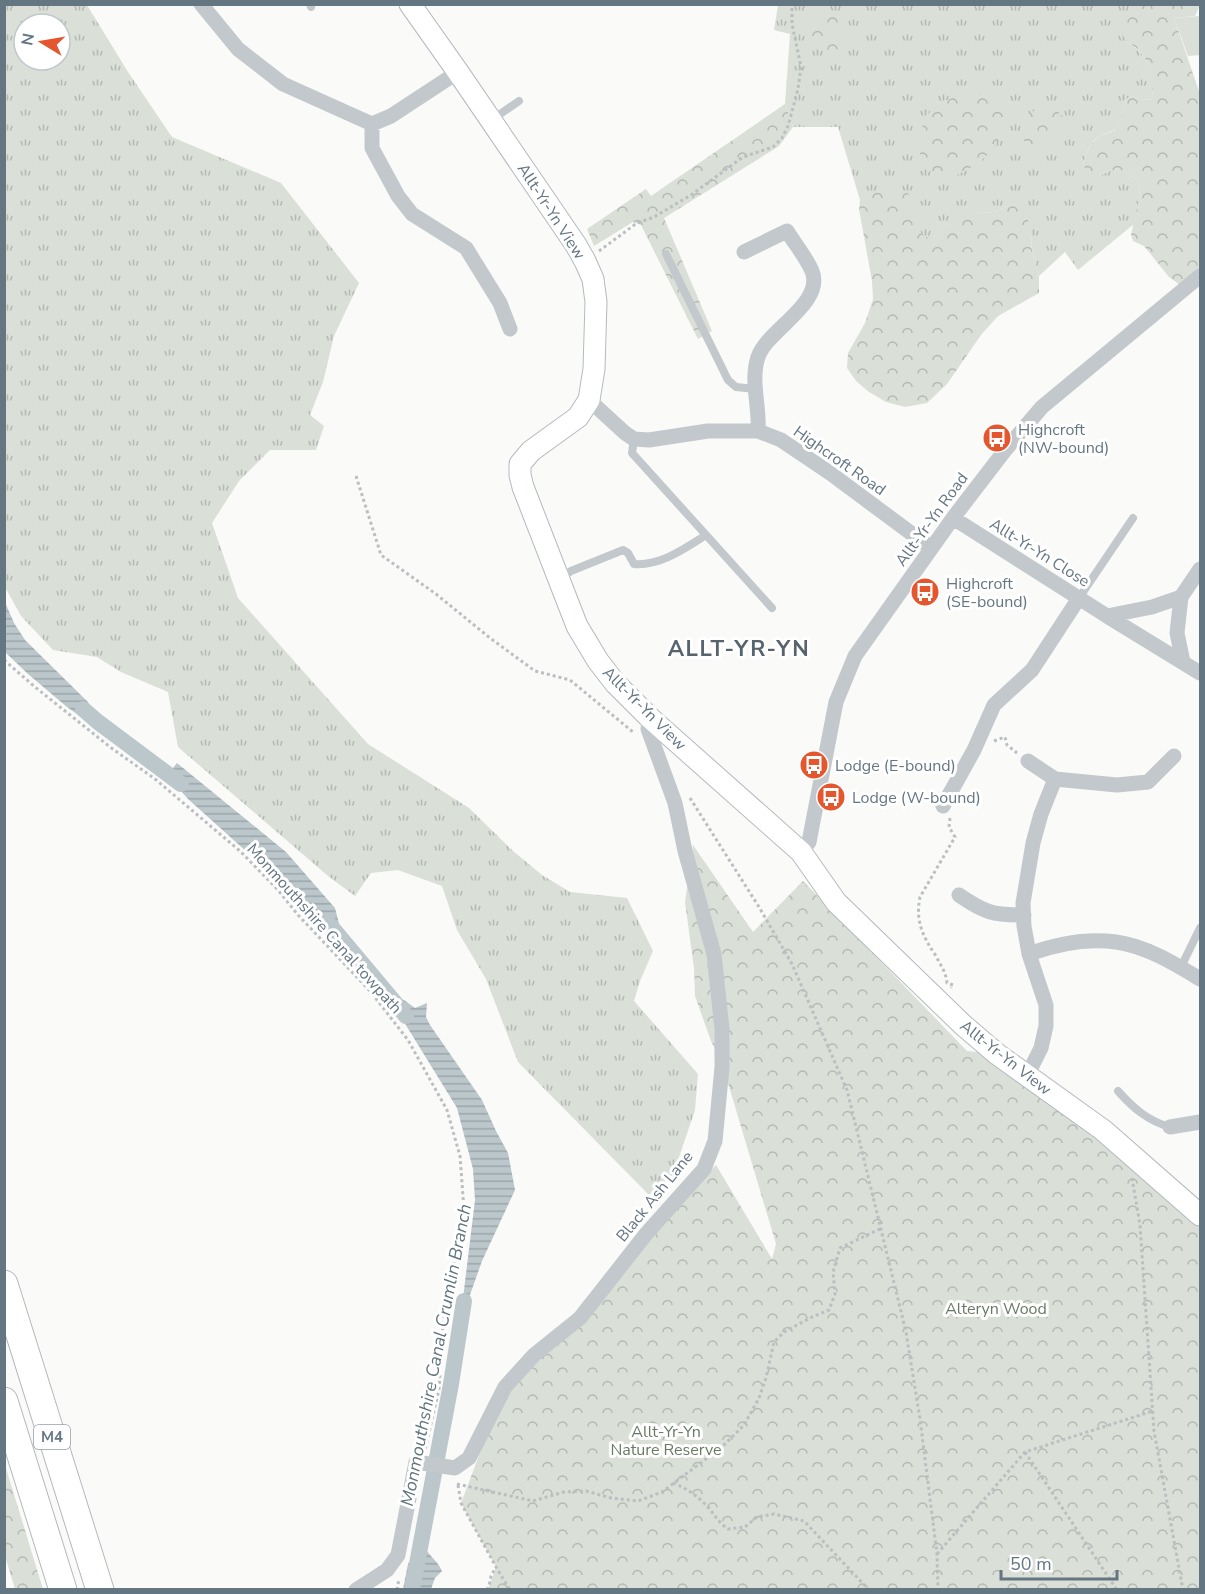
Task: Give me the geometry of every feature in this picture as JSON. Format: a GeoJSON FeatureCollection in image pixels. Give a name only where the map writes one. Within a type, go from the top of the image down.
{"type":"FeatureCollection","features":[{"type":"Feature","properties":{"kind":"highway","name":"M4"},"geometry":{"type":"LineString","coordinates":[[4,1284],[100,1590]]}},
{"type":"Feature","properties":{"kind":"highway","name":"M4"},"geometry":{"type":"LineString","coordinates":[[4,1401],[63,1590]]}},
{"type":"Feature","properties":{"kind":"street"},"geometry":{"type":"LineString","coordinates":[[201,4],[238,49],[283,84],[372,124],[391,116],[458,72]]}},
{"type":"Feature","properties":{"kind":"street","name":"Allt-Yr-Yn View"},"geometry":{"type":"LineString","coordinates":[[410,4],[585,261],[593,279],[596,302],[594,369],[589,400],[578,417],[531,451],[520,464],[520,475],[577,626],[598,661],[649,723],[801,852],[836,902],[963,1025],[997,1054],[1103,1130],[1200,1215]]}},
{"type":"Feature","properties":{"kind":"street"},"geometry":{"type":"LineString","coordinates":[[372,124],[372,148],[399,196],[412,214],[465,248],[500,303],[510,329]]}},
{"type":"Feature","properties":{"kind":"street"},"geometry":{"type":"LineString","coordinates":[[744,252],[787,231],[813,273],[813,285],[808,297],[796,314],[764,345],[758,356],[754,371],[759,418],[758,431]]}},
{"type":"Feature","properties":{"kind":"street","name":"Allt-Yr-Yn Road"},"geometry":{"type":"LineString","coordinates":[[801,852],[809,842],[836,702],[855,656],[953,518],[1006,449],[1042,407],[1200,276]]}},
{"type":"Feature","properties":{"kind":"street"},"geometry":{"type":"LineString","coordinates":[[589,400],[634,439]]}},
{"type":"Feature","properties":{"kind":"street","name":"Highcroft Road"},"geometry":{"type":"LineString","coordinates":[[634,439],[649,440],[708,431],[758,431],[782,440],[931,548]]}},
{"type":"Feature","properties":{"kind":"street","name":"Allt-Yr-Yn Close"},"geometry":{"type":"LineString","coordinates":[[953,518],[1200,673]]}},
{"type":"Feature","properties":{"kind":"street"},"geometry":{"type":"LineString","coordinates":[[1183,662],[1177,633],[1181,597],[1200,569]]}},
{"type":"Feature","properties":{"kind":"street"},"geometry":{"type":"LineString","coordinates":[[1107,616],[1152,607],[1181,597]]}},
{"type":"Feature","properties":{"kind":"street"},"geometry":{"type":"LineString","coordinates":[[948,808],[994,705],[1032,670],[1079,598]]}},
{"type":"Feature","properties":{"kind":"street","name":"Black Ash Lane"},"geometry":{"type":"LineString","coordinates":[[452,1467],[469,1458],[505,1387],[534,1355],[580,1318],[646,1234],[704,1169],[715,1141],[722,1067],[722,1029],[714,954],[685,851],[675,803],[649,723]]}},
{"type":"Feature","properties":{"kind":"street"},"geometry":{"type":"LineString","coordinates":[[1028,761],[1055,779],[1118,786],[1148,782],[1174,756]]}},
{"type":"Feature","properties":{"kind":"street"},"geometry":{"type":"LineString","coordinates":[[1028,1076],[1041,1048],[1046,1026],[1046,1005],[1029,954],[1024,926],[1025,894],[1033,843],[1041,814],[1055,779]]}},
{"type":"Feature","properties":{"kind":"street"},"geometry":{"type":"LineString","coordinates":[[959,895],[988,913],[1024,915]]}},
{"type":"Feature","properties":{"kind":"street"},"geometry":{"type":"LineString","coordinates":[[1029,954],[1050,946],[1094,941],[1116,942],[1135,947],[1181,968],[1200,980]]}},
{"type":"Feature","properties":{"kind":"street"},"geometry":{"type":"LineString","coordinates":[[1170,1127],[1200,1122]]}},
{"type":"Feature","properties":{"kind":"street"},"geometry":{"type":"LineString","coordinates":[[356,1590],[387,1570],[398,1555],[416,1462],[452,1467]]}},
{"type":"Feature","properties":{"kind":"lane"},"geometry":{"type":"LineString","coordinates":[[491,120],[519,101]]}},
{"type":"Feature","properties":{"kind":"lane"},"geometry":{"type":"LineString","coordinates":[[666,254],[728,380],[736,387],[756,389]]}},
{"type":"Feature","properties":{"kind":"lane"},"geometry":{"type":"LineString","coordinates":[[634,439],[632,453],[772,608]]}},
{"type":"Feature","properties":{"kind":"lane"},"geometry":{"type":"LineString","coordinates":[[1079,598],[1133,518]]}},
{"type":"Feature","properties":{"kind":"lane"},"geometry":{"type":"LineString","coordinates":[[558,580],[572,571],[623,550],[628,553],[634,564],[644,565],[658,562],[706,535]]}},
{"type":"Feature","properties":{"kind":"lane"},"geometry":{"type":"LineString","coordinates":[[1181,968],[1200,928]]}},
{"type":"Feature","properties":{"kind":"lane"},"geometry":{"type":"LineString","coordinates":[[1118,1091],[1145,1116],[1158,1124],[1170,1127]]}},
{"type":"Feature","properties":{"kind":"path"},"geometry":{"type":"LineString","coordinates":[[585,261],[637,223],[654,217],[691,195],[743,157],[773,147],[782,138],[788,126],[798,89],[801,67],[792,24],[792,4]]}},
{"type":"Feature","properties":{"kind":"path"},"geometry":{"type":"LineString","coordinates":[[356,476],[381,555],[436,594],[535,671],[570,680],[636,734],[649,723]]}},
{"type":"Feature","properties":{"kind":"path","name":"Monmouthshire Canal towpath"},"geometry":{"type":"LineString","coordinates":[[4,660],[110,747],[155,778],[240,851],[370,991],[408,1040],[447,1110],[460,1156],[464,1210],[443,1324],[439,1389],[423,1462]]}},
{"type":"Feature","properties":{"kind":"path"},"geometry":{"type":"LineString","coordinates":[[974,750],[1005,737],[1007,744],[1028,761]]}},
{"type":"Feature","properties":{"kind":"path"},"geometry":{"type":"LineString","coordinates":[[691,798],[792,964],[847,1090],[906,1332],[920,1419],[937,1554],[938,1590]]}},
{"type":"Feature","properties":{"kind":"path"},"geometry":{"type":"LineString","coordinates":[[943,1005],[953,985],[947,983],[946,973],[919,926],[917,909],[920,897],[955,837],[949,827],[948,808]]}},
{"type":"Feature","properties":{"kind":"path"},"geometry":{"type":"LineString","coordinates":[[1126,1150],[1140,1225],[1154,1431],[1183,1590]]}},
{"type":"Feature","properties":{"kind":"path"},"geometry":{"type":"LineString","coordinates":[[458,1484],[533,1501],[564,1492],[586,1491],[611,1498],[638,1501],[662,1492],[722,1447],[744,1425],[759,1398],[774,1342],[784,1332],[829,1310],[835,1294],[833,1272],[840,1248],[882,1228]]}},
{"type":"Feature","properties":{"kind":"path"},"geometry":{"type":"LineString","coordinates":[[937,1554],[1025,1452],[1153,1411]]}},
{"type":"Feature","properties":{"kind":"path"},"geometry":{"type":"LineString","coordinates":[[1025,1452],[1117,1590]]}},
{"type":"Feature","properties":{"kind":"path"},"geometry":{"type":"LineString","coordinates":[[452,1467],[461,1503],[510,1590]]}},
{"type":"Feature","properties":{"kind":"path"},"geometry":{"type":"LineString","coordinates":[[673,1483],[687,1488],[728,1529],[745,1527],[757,1517],[774,1515],[804,1521],[869,1590]]}},
{"type":"Feature","properties":{"kind":"path"},"geometry":{"type":"LineString","coordinates":[[487,1590],[490,1576],[496,1567]]}},
{"type":"Feature","properties":{"kind":"path"},"geometry":{"type":"LineString","coordinates":[[397,1590],[399,1578]]}},
{"type":"Feature","properties":{"kind":"green space"},"geometry":{"type":"Polygon","coordinates":[[[4,5],[87,5],[128,72],[172,137],[281,183],[359,283],[334,336],[323,382],[310,415],[324,426],[316,450],[270,450],[239,481],[212,523],[238,598],[368,744],[469,808],[513,851],[542,875],[570,892],[627,898],[653,951],[634,1001],[698,1074],[695,1110],[673,1175],[649,1195],[518,1062],[486,979],[457,930],[442,886],[398,870],[371,873],[355,896],[328,876],[178,747],[168,692],[121,672],[97,657],[53,650],[21,616],[5,587],[4,5]]]}},
{"type":"Feature","properties":{"kind":"green space"},"geometry":{"type":"Polygon","coordinates":[[[778,5],[1131,5],[1124,19],[1127,41],[1141,53],[1149,66],[1152,100],[1132,96],[1126,99],[1119,124],[1093,142],[1083,165],[1099,176],[1119,170],[1128,173],[1138,181],[1140,195],[1134,224],[1078,270],[1065,252],[1039,276],[1032,252],[1031,234],[1015,204],[993,212],[979,213],[947,227],[934,237],[922,237],[919,228],[868,194],[860,200],[838,127],[793,127],[785,104],[790,34],[774,30],[778,5]]]}},
{"type":"Feature","properties":{"kind":"green space"},"geometry":{"type":"Polygon","coordinates":[[[1131,5],[1200,5],[1195,16],[1174,18],[1200,94],[1200,276],[1184,288],[1169,277],[1144,246],[1133,241],[1131,235],[1140,195],[1138,181],[1128,173],[1119,170],[1099,176],[1089,174],[1083,165],[1093,142],[1100,136],[1113,131],[1119,124],[1126,99],[1132,96],[1152,100],[1152,80],[1149,67],[1143,55],[1124,38],[1122,32],[1123,21],[1131,5]]]}},
{"type":"Feature","properties":{"kind":"green space"},"geometry":{"type":"Polygon","coordinates":[[[827,9],[837,13],[842,35],[838,49],[829,53],[813,46],[807,32],[814,15],[827,9]]]}},
{"type":"Feature","properties":{"kind":"green space"},"geometry":{"type":"Polygon","coordinates":[[[1200,16],[1200,55],[1188,56],[1174,18],[1200,16]]]}},
{"type":"Feature","properties":{"kind":"green space"},"geometry":{"type":"Polygon","coordinates":[[[969,93],[995,97],[1004,105],[996,143],[982,160],[959,174],[950,177],[932,173],[926,167],[920,150],[921,130],[925,121],[929,113],[939,104],[969,93]]]}},
{"type":"Feature","properties":{"kind":"green space"},"geometry":{"type":"Polygon","coordinates":[[[785,104],[793,127],[779,146],[664,218],[712,331],[698,339],[641,225],[633,222],[594,246],[587,229],[646,189],[651,196],[785,104]]]}},
{"type":"Feature","properties":{"kind":"green space"},"geometry":{"type":"Polygon","coordinates":[[[1045,107],[1055,109],[1064,118],[1062,125],[1054,140],[1032,148],[1022,139],[1020,129],[1022,122],[1031,112],[1045,107]]]}},
{"type":"Feature","properties":{"kind":"green space"},"geometry":{"type":"Polygon","coordinates":[[[896,187],[909,194],[922,237],[934,237],[963,218],[993,212],[1015,204],[1027,215],[1032,252],[1039,276],[1039,293],[998,316],[981,335],[947,384],[927,403],[905,407],[886,402],[869,392],[856,381],[847,368],[848,353],[865,323],[873,299],[859,209],[860,200],[868,194],[896,187]]]}},
{"type":"Feature","properties":{"kind":"green space","name":"Alteryn Wood"},"geometry":{"type":"Polygon","coordinates":[[[693,845],[753,932],[803,881],[967,1051],[997,1054],[1200,1215],[1200,1589],[488,1589],[496,1567],[461,1503],[505,1387],[580,1318],[646,1234],[716,1165],[772,1259],[776,1244],[722,1063],[711,1041],[695,996],[694,968],[685,902],[693,845]]]}},
{"type":"Feature","properties":{"kind":"green space"},"geometry":{"type":"Polygon","coordinates":[[[5,1465],[43,1589],[15,1589],[5,1556],[5,1465]]]}},
{"type":"Feature","properties":{"kind":"shaded area"},"geometry":{"type":"Polygon","coordinates":[[[5,602],[14,623],[25,640],[88,702],[98,722],[84,719],[67,707],[5,652],[5,602]]]}},
{"type":"Feature","properties":{"kind":"shaded area"},"geometry":{"type":"Polygon","coordinates":[[[177,763],[286,852],[335,908],[343,939],[311,919],[281,885],[188,799],[163,771],[173,768],[177,763]]]}},
{"type":"Feature","properties":{"kind":"shaded area"},"geometry":{"type":"Polygon","coordinates":[[[393,999],[404,1000],[415,1008],[427,1003],[426,1017],[430,1025],[482,1100],[508,1153],[515,1190],[482,1261],[460,1323],[475,1200],[473,1169],[457,1108],[404,1022],[393,999]]]}},
{"type":"Feature","properties":{"kind":"shaded area"},"geometry":{"type":"Polygon","coordinates":[[[421,1541],[442,1571],[435,1578],[431,1589],[403,1589],[408,1564],[421,1541]]]}},
{"type":"Feature","properties":{"kind":"waterway","name":"Monmouthshire Canal Crumlin Branch"},"geometry":{"type":"LineString","coordinates":[[83,709],[181,784]]}},
{"type":"Feature","properties":{"kind":"waterway","name":"Monmouthshire Canal Crumlin Branch"},"geometry":{"type":"LineString","coordinates":[[328,923],[406,1016]]}},
{"type":"Feature","properties":{"kind":"waterway","name":"Monmouthshire Canal Crumlin Branch"},"geometry":{"type":"LineString","coordinates":[[412,1590],[451,1384],[464,1301]]}},
{"type":"Feature","properties":{"kind":"place","name":"Highcroft (NW-bound)"},"geometry":{"type":"Point","coordinates":[997,438]}},
{"type":"Feature","properties":{"kind":"place","name":"Highcroft (SE-bound)"},"geometry":{"type":"Point","coordinates":[925,592]}},
{"type":"Feature","properties":{"kind":"place","name":"Lodge (E-bound)"},"geometry":{"type":"Point","coordinates":[814,765]}},
{"type":"Feature","properties":{"kind":"place","name":"Lodge (W-bound)"},"geometry":{"type":"Point","coordinates":[831,797]}},
{"type":"Feature","properties":{"kind":"district","name":"ALLT-YR-YN"},"geometry":{"type":"Point","coordinates":[739,648]}},
{"type":"Feature","properties":{"kind":"park label","name":"Allt-Yr-Yn Nature Reserve"},"geometry":{"type":"Point","coordinates":[666,1440]}}]}
